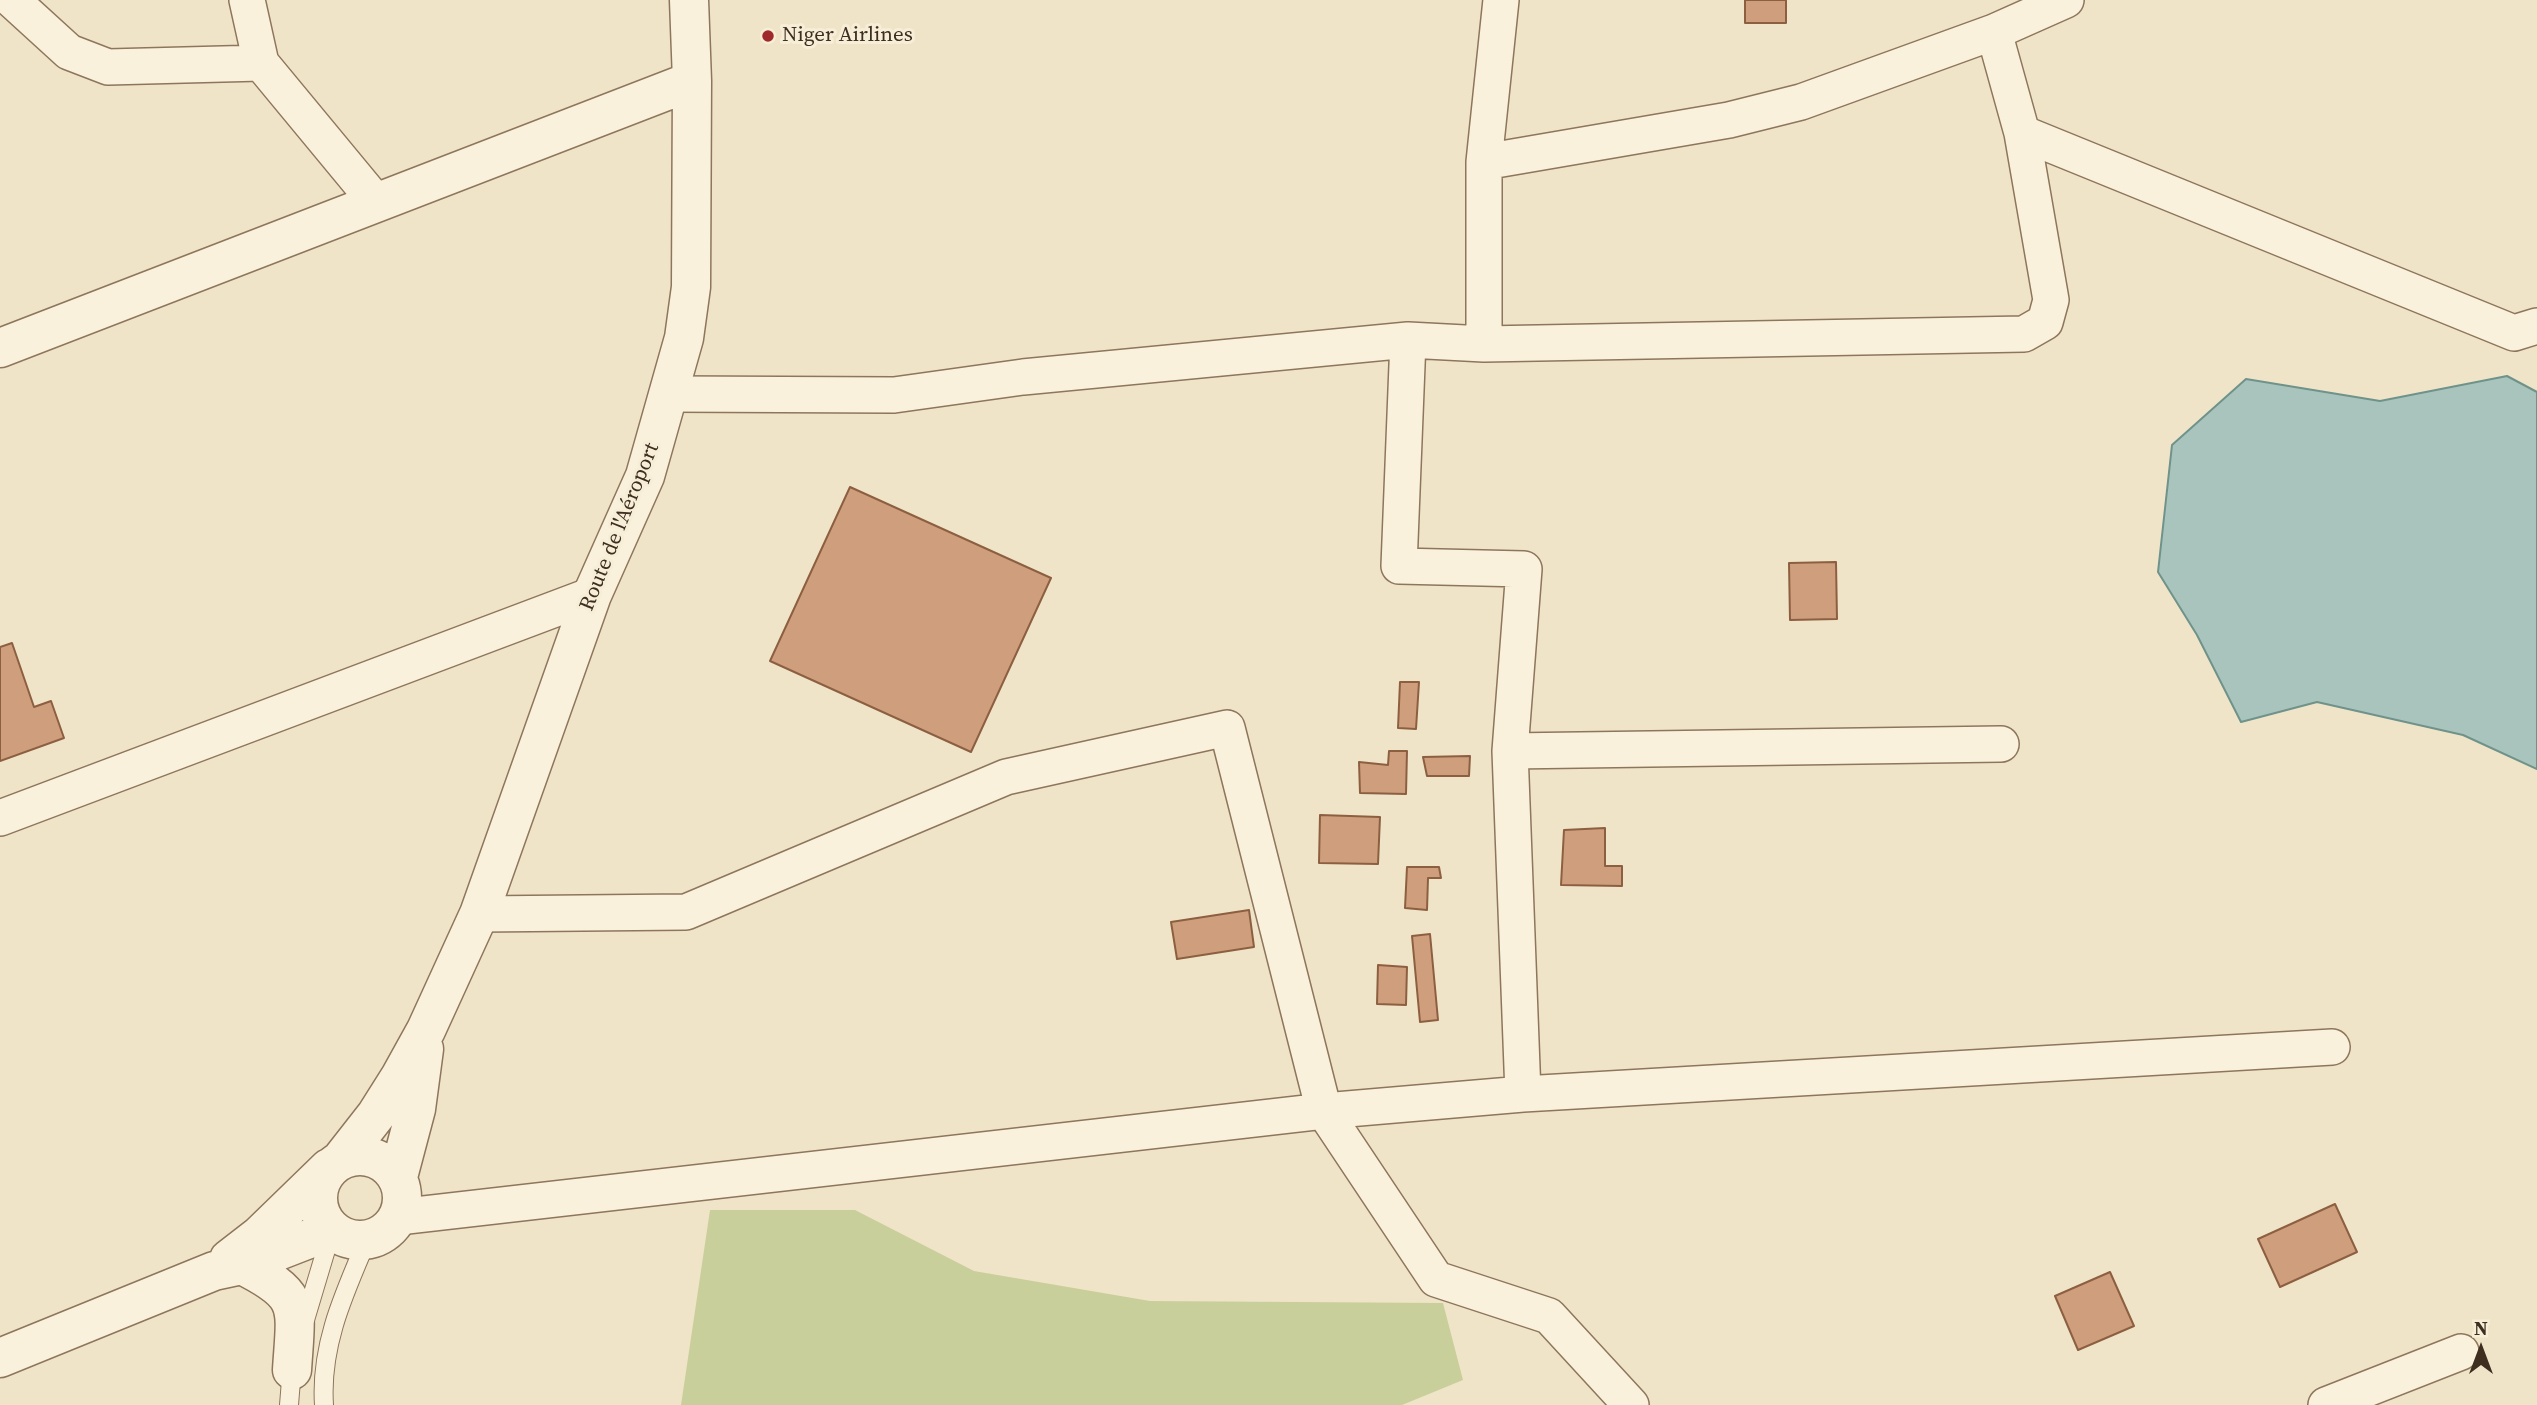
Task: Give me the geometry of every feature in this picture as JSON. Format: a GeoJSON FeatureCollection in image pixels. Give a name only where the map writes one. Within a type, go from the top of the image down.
{"type":"FeatureCollection","features":[{"type":"Feature","properties":{"kind":"street"},"geometry":{"type":"LineString","coordinates":[[12,0],[69,52],[108,67],[261,63]]}},
{"type":"Feature","properties":{"kind":"street"},"geometry":{"type":"LineString","coordinates":[[247,0],[261,63],[376,202]]}},
{"type":"Feature","properties":{"kind":"street","name":"Route de l'Aéroport"},"geometry":{"type":"LineString","coordinates":[[335,1165],[376,1115],[400,1077],[426,1030],[479,914],[592,595],[645,476],[670,394],[684,338],[691,288],[692,81],[689,0]]}},
{"type":"Feature","properties":{"kind":"street"},"geometry":{"type":"LineString","coordinates":[[1484,344],[1484,162],[1501,0]]}},
{"type":"Feature","properties":{"kind":"street"},"geometry":{"type":"LineString","coordinates":[[1484,162],[1730,120],[1801,102],[1994,32],[2066,0]]}},
{"type":"Feature","properties":{"kind":"street"},"geometry":{"type":"LineString","coordinates":[[670,394],[894,395],[1023,377],[1408,340],[1484,344],[2024,334],[2045,321],[2051,300],[2022,133],[1994,32]]}},
{"type":"Feature","properties":{"kind":"street"},"geometry":{"type":"LineString","coordinates":[[0,348],[692,81]]}},
{"type":"Feature","properties":{"kind":"street"},"geometry":{"type":"LineString","coordinates":[[2022,133],[2514,333],[2537,326]]}},
{"type":"Feature","properties":{"kind":"street"},"geometry":{"type":"LineString","coordinates":[[1408,340],[1399,566],[1524,569],[1510,751],[1523,1094]]}},
{"type":"Feature","properties":{"kind":"street"},"geometry":{"type":"LineString","coordinates":[[0,818],[592,595]]}},
{"type":"Feature","properties":{"kind":"street"},"geometry":{"type":"LineString","coordinates":[[479,914],[686,912],[1006,777],[1227,728],[1324,1111],[1436,1279],[1549,1316],[1631,1405]]}},
{"type":"Feature","properties":{"kind":"street"},"geometry":{"type":"LineString","coordinates":[[1510,751],[2001,744]]}},
{"type":"Feature","properties":{"kind":"street","name":"Route de l'Aéroport"},"geometry":{"type":"LineString","coordinates":[[398,1177],[416,1109],[426,1030]]}},
{"type":"Feature","properties":{"kind":"street"},"geometry":{"type":"LineString","coordinates":[[398,1217],[1324,1111],[1523,1094],[2332,1046]]}},
{"type":"Feature","properties":{"kind":"street"},"geometry":{"type":"LineString","coordinates":[[0,1357],[228,1268],[350,1235],[380,1236],[398,1217],[403,1204],[398,1177],[389,1166],[378,1159],[353,1156],[335,1165],[228,1268]]}},
{"type":"Feature","properties":{"kind":"street"},"geometry":{"type":"LineString","coordinates":[[335,1165],[322,1180],[318,1206],[323,1220],[350,1235]]}},
{"type":"Feature","properties":{"kind":"street"},"geometry":{"type":"LineString","coordinates":[[228,1268],[276,1284],[291,1302],[295,1314],[290,1388]]}},
{"type":"Feature","properties":{"kind":"street"},"geometry":{"type":"LineString","coordinates":[[2326,1405],[2461,1352]]}},
{"type":"Feature","properties":{"kind":"lane"},"geometry":{"type":"LineString","coordinates":[[290,1388],[311,1295],[350,1235]]}},
{"type":"Feature","properties":{"kind":"lane"},"geometry":{"type":"LineString","coordinates":[[324,1405],[327,1345],[335,1317],[350,1235]]}},
{"type":"Feature","properties":{"kind":"green space"},"geometry":{"type":"Polygon","coordinates":[[[710,1210],[855,1210],[974,1271],[1150,1301],[1443,1303],[1463,1380],[1402,1405],[681,1405],[710,1210]]]}},
{"type":"Feature","properties":{"kind":"water"},"geometry":{"type":"Polygon","coordinates":[[[2507,376],[2537,392],[2537,769],[2463,735],[2317,702],[2241,722],[2197,635],[2158,572],[2172,445],[2246,379],[2380,401],[2507,376]]]}},
{"type":"Feature","properties":{"kind":"building"},"geometry":{"type":"Polygon","coordinates":[[[1745,0],[1786,0],[1786,23],[1745,23],[1745,0]]]}},
{"type":"Feature","properties":{"kind":"building"},"geometry":{"type":"Polygon","coordinates":[[[850,487],[1051,578],[971,752],[770,661],[850,487]]]}},
{"type":"Feature","properties":{"kind":"building"},"geometry":{"type":"Polygon","coordinates":[[[1836,562],[1837,619],[1790,620],[1789,563],[1836,562]]]}},
{"type":"Feature","properties":{"kind":"building"},"geometry":{"type":"Polygon","coordinates":[[[12,643],[34,707],[51,701],[64,738],[0,761],[0,647],[12,643]]]}},
{"type":"Feature","properties":{"kind":"building"},"geometry":{"type":"Polygon","coordinates":[[[1400,682],[1419,682],[1416,729],[1398,728],[1400,682]]]}},
{"type":"Feature","properties":{"kind":"building"},"geometry":{"type":"Polygon","coordinates":[[[1389,751],[1407,751],[1406,794],[1360,793],[1359,762],[1388,765],[1389,751]]]}},
{"type":"Feature","properties":{"kind":"building"},"geometry":{"type":"Polygon","coordinates":[[[1470,756],[1469,776],[1427,776],[1423,757],[1470,756]]]}},
{"type":"Feature","properties":{"kind":"building"},"geometry":{"type":"Polygon","coordinates":[[[1320,815],[1380,817],[1378,864],[1319,863],[1320,815]]]}},
{"type":"Feature","properties":{"kind":"building"},"geometry":{"type":"Polygon","coordinates":[[[1605,828],[1605,866],[1622,866],[1622,886],[1561,885],[1564,830],[1605,828]]]}},
{"type":"Feature","properties":{"kind":"building"},"geometry":{"type":"Polygon","coordinates":[[[1407,867],[1439,867],[1441,878],[1428,878],[1427,910],[1405,908],[1407,867]]]}},
{"type":"Feature","properties":{"kind":"building"},"geometry":{"type":"Polygon","coordinates":[[[1249,910],[1254,947],[1177,959],[1171,922],[1249,910]]]}},
{"type":"Feature","properties":{"kind":"building"},"geometry":{"type":"Polygon","coordinates":[[[1430,934],[1438,1020],[1420,1022],[1412,936],[1430,934]]]}},
{"type":"Feature","properties":{"kind":"building"},"geometry":{"type":"Polygon","coordinates":[[[1378,965],[1407,967],[1406,1005],[1377,1004],[1378,965]]]}},
{"type":"Feature","properties":{"kind":"building"},"geometry":{"type":"Polygon","coordinates":[[[2335,1204],[2357,1252],[2280,1287],[2258,1239],[2335,1204]]]}},
{"type":"Feature","properties":{"kind":"building"},"geometry":{"type":"Polygon","coordinates":[[[2110,1272],[2134,1326],[2078,1350],[2055,1296],[2110,1272]]]}},
{"type":"Feature","properties":{"kind":"place","name":"Niger Airlines"},"geometry":{"type":"Point","coordinates":[768,36]}}]}
